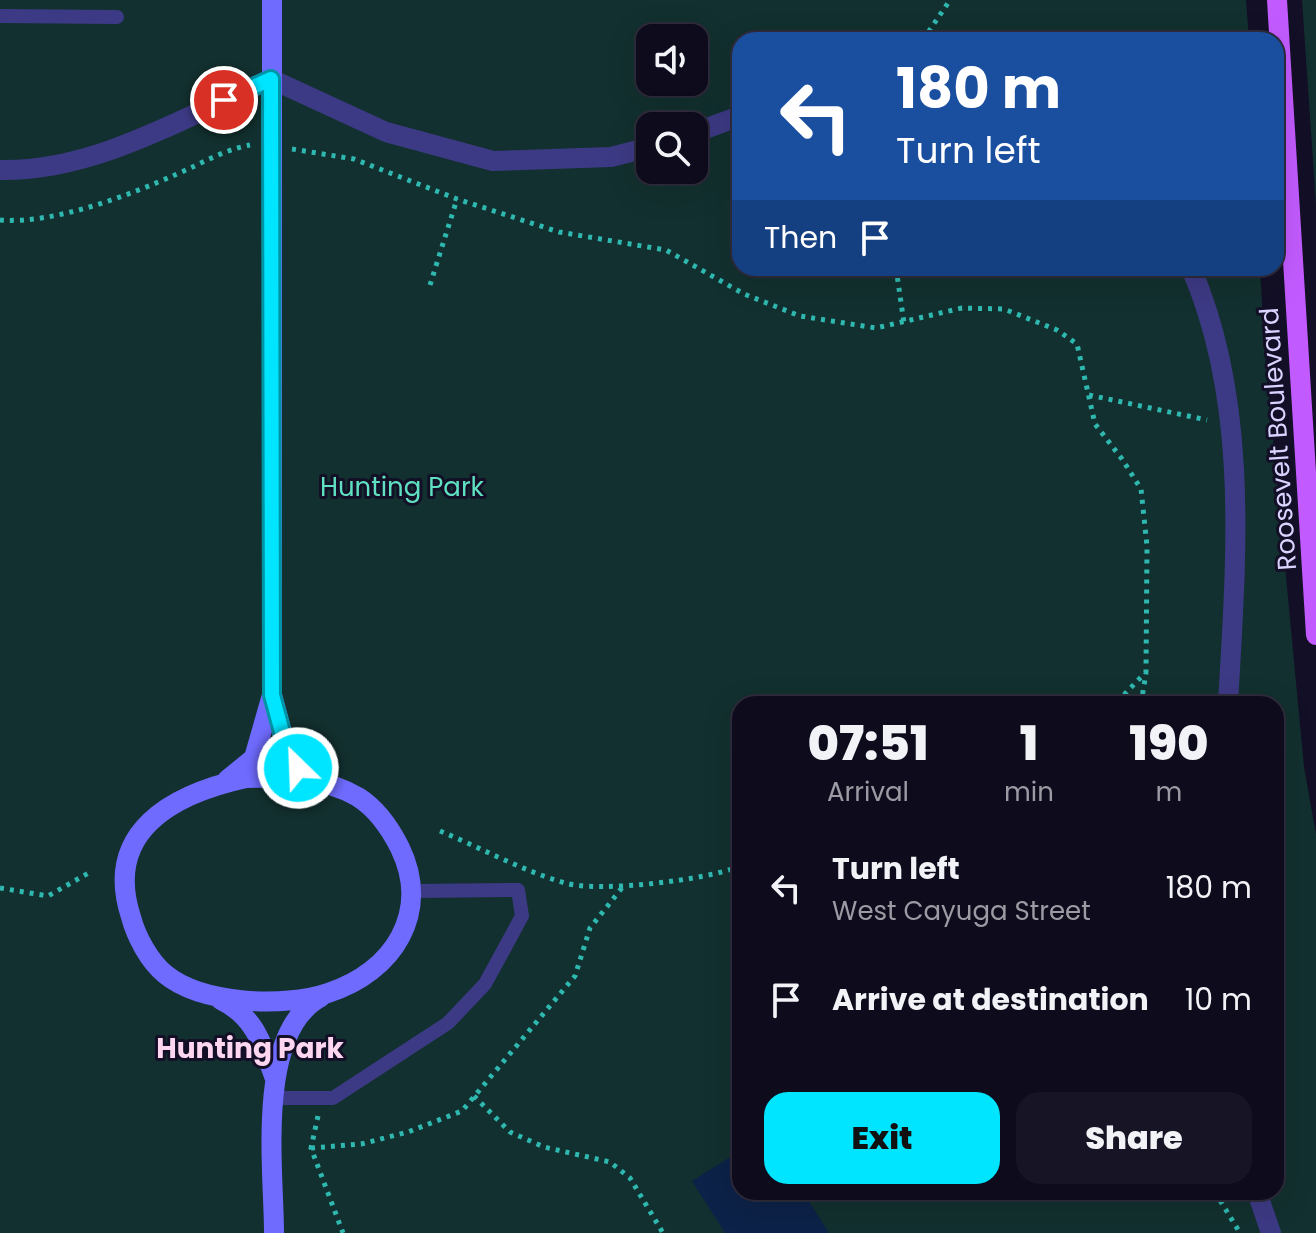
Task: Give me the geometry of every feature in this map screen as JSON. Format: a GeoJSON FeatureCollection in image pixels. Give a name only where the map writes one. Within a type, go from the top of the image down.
{"type":"FeatureCollection","features":[{"type":"Feature","properties":{"kind":"main road"},"geometry":{"type":"LineString","coordinates":[[272,0],[272,695],[289,758],[320,783]]}},
{"type":"Feature","properties":{"kind":"main road","name":"Roosevelt Boulevard"},"geometry":{"type":"LineString","coordinates":[[1277,0],[1279,32]]}},
{"type":"Feature","properties":{"kind":"main road","name":"Roosevelt Boulevard"},"geometry":{"type":"LineString","coordinates":[[1284,114],[1316,635]]}},
{"type":"Feature","properties":{"kind":"main road"},"geometry":{"type":"LineString","coordinates":[[220,784],[254,758],[272,695]]}},
{"type":"Feature","properties":{"kind":"main road"},"geometry":{"type":"LineString","coordinates":[[274,1076],[301,1013],[311,1003],[381,963],[400,939],[410,915],[414,891],[408,866],[377,812],[357,797],[320,783],[278,778],[220,784],[189,794],[147,827],[130,847],[122,871],[125,901],[134,928],[163,973],[245,1015],[258,1033],[274,1076],[274,1233]]}},
{"type":"Feature","properties":{"kind":"main road"},"geometry":{"type":"LineString","coordinates":[[212,996],[268,1000],[328,994]]}},
{"type":"Feature","properties":{"kind":"street"},"geometry":{"type":"LineString","coordinates":[[0,170],[63,165],[145,136],[271,79],[386,132],[493,161],[611,157],[636,151]]}},
{"type":"Feature","properties":{"kind":"street"},"geometry":{"type":"LineString","coordinates":[[708,128],[732,119]]}},
{"type":"Feature","properties":{"kind":"street"},"geometry":{"type":"LineString","coordinates":[[1195,276],[1203,295],[1222,377],[1236,473],[1228,696]]}},
{"type":"Feature","properties":{"kind":"street"},"geometry":{"type":"LineString","coordinates":[[1260,1200],[1271,1233]]}},
{"type":"Feature","properties":{"kind":"lane"},"geometry":{"type":"LineString","coordinates":[[0,16],[117,17]]}},
{"type":"Feature","properties":{"kind":"lane"},"geometry":{"type":"LineString","coordinates":[[274,1098],[333,1098],[448,1023],[485,984],[522,916],[518,890],[414,891]]}},
{"type":"Feature","properties":{"kind":"path"},"geometry":{"type":"LineString","coordinates":[[928,32],[950,0]]}},
{"type":"Feature","properties":{"kind":"path"},"geometry":{"type":"LineString","coordinates":[[0,220],[47,216],[135,192],[223,150],[251,145]]}},
{"type":"Feature","properties":{"kind":"path"},"geometry":{"type":"LineString","coordinates":[[292,149],[354,159],[457,199],[559,232],[666,250],[744,294],[800,316],[876,328],[962,308],[1004,309],[1057,330],[1077,344],[1095,424],[1141,489],[1147,546],[1146,672],[1142,696]]}},
{"type":"Feature","properties":{"kind":"path"},"geometry":{"type":"LineString","coordinates":[[430,285],[457,199]]}},
{"type":"Feature","properties":{"kind":"path"},"geometry":{"type":"LineString","coordinates":[[897,276],[904,323]]}},
{"type":"Feature","properties":{"kind":"path"},"geometry":{"type":"LineString","coordinates":[[1089,395],[1207,420]]}},
{"type":"Feature","properties":{"kind":"path"},"geometry":{"type":"LineString","coordinates":[[1123,696],[1146,672]]}},
{"type":"Feature","properties":{"kind":"path"},"geometry":{"type":"LineString","coordinates":[[440,831],[567,884],[625,884],[721,874],[732,869]]}},
{"type":"Feature","properties":{"kind":"path"},"geometry":{"type":"LineString","coordinates":[[0,888],[48,896],[92,871]]}},
{"type":"Feature","properties":{"kind":"path"},"geometry":{"type":"LineString","coordinates":[[311,1148],[361,1144],[408,1132],[462,1111],[575,976],[590,928],[625,884]]}},
{"type":"Feature","properties":{"kind":"path"},"geometry":{"type":"LineString","coordinates":[[474,1096],[510,1132],[544,1147],[610,1162],[630,1178],[663,1233]]}},
{"type":"Feature","properties":{"kind":"path"},"geometry":{"type":"LineString","coordinates":[[318,1115],[311,1148],[343,1233]]}},
{"type":"Feature","properties":{"kind":"path"},"geometry":{"type":"LineString","coordinates":[[1220,1200],[1240,1233]]}},
{"type":"Feature","properties":{"kind":"green space","name":"Hunting Park"},"geometry":{"type":"Polygon","coordinates":[[[0,0],[1246,0],[1248,32],[732,32],[732,276],[1260,276],[1265,355],[1304,767],[1316,834],[1316,1233],[0,1233],[0,0]]]}},
{"type":"Feature","properties":{"kind":"green space"},"geometry":{"type":"Polygon","coordinates":[[[1302,0],[1316,0],[1316,205],[1302,0]]]}},
{"type":"Feature","properties":{"kind":"water"},"geometry":{"type":"Polygon","coordinates":[[[732,1156],[732,1200],[808,1200],[829,1233],[725,1233],[692,1181],[732,1156]]]}},
{"type":"Feature","properties":{"kind":"district","name":"Hunting Park"},"geometry":{"type":"Point","coordinates":[250,1048]}},
{"type":"Feature","properties":{"kind":"route"},"geometry":{"type":"LineString","coordinates":[[224,100],[271,79],[272,695],[289,758],[298,768]]}}]}
